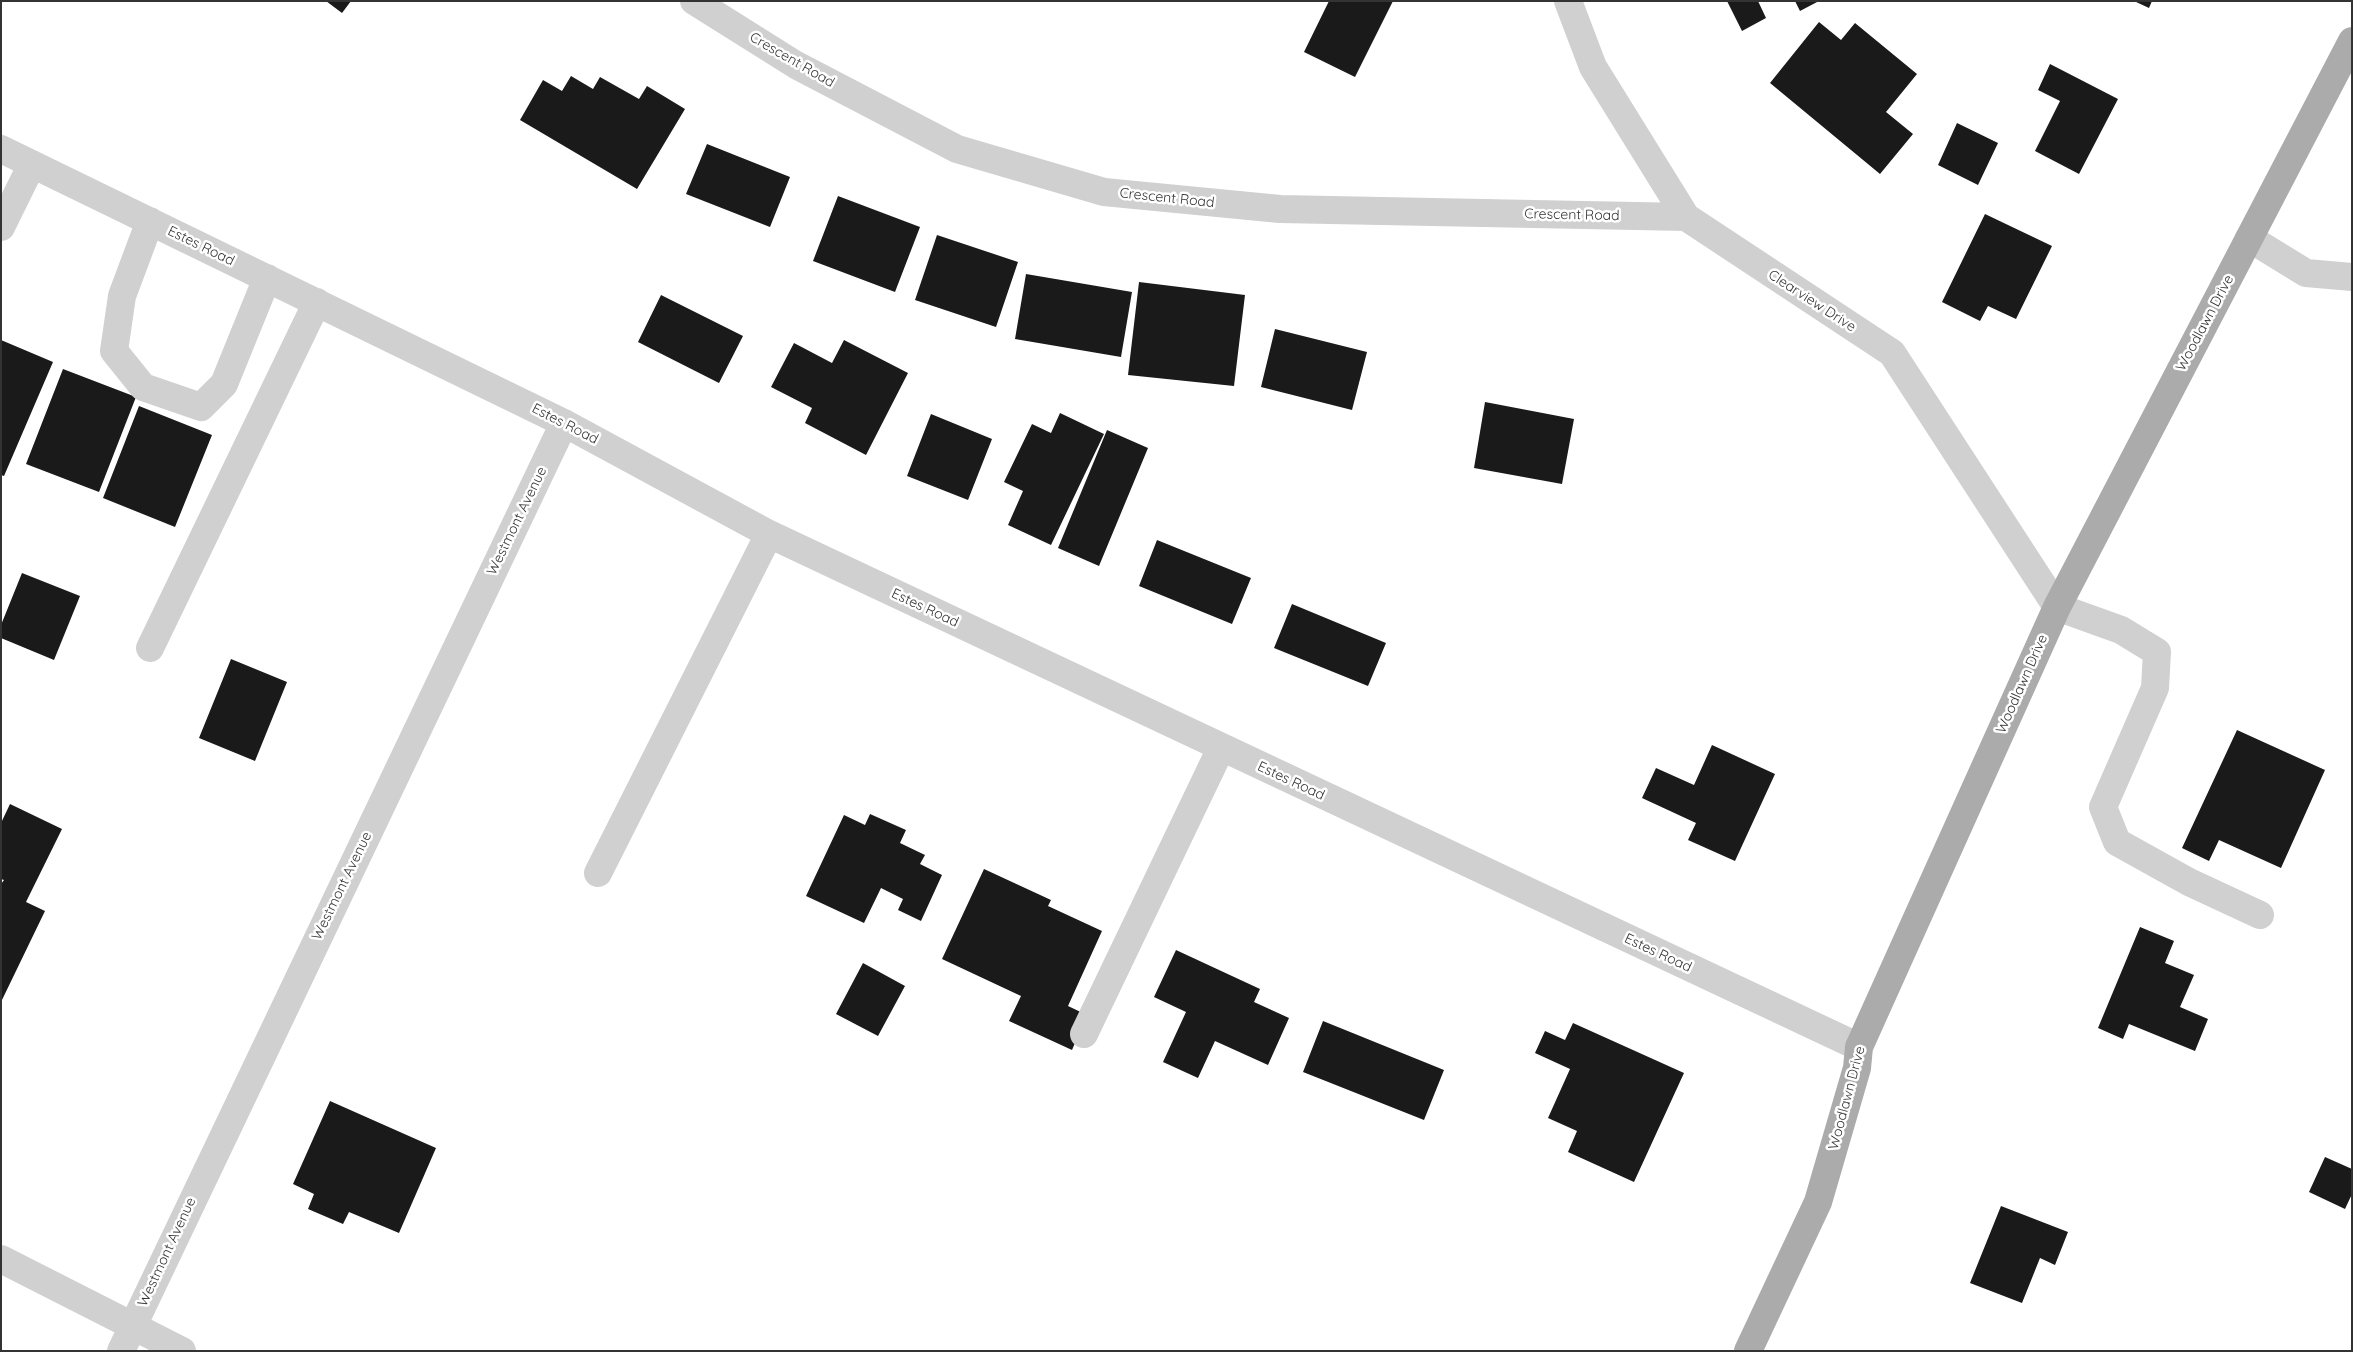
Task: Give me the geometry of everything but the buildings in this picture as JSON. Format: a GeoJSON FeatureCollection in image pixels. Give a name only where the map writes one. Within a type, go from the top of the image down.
{"type":"FeatureCollection","features":[{"type":"Feature","properties":{"kind":"main road","name":"Woodlawn Drive"},"geometry":{"type":"LineString","coordinates":[[1748,1351],[1818,1202],[1857,1068],[1859,1047],[2057,607],[2352,42]]}},
{"type":"Feature","properties":{"kind":"street","name":"Crescent Road"},"geometry":{"type":"LineString","coordinates":[[694,1],[796,65],[957,149],[1104,192],[1280,210],[1686,217]]}},
{"type":"Feature","properties":{"kind":"street","name":"Clearview Drive"},"geometry":{"type":"LineString","coordinates":[[1568,1],[1593,67],[1686,217],[1892,354],[2057,607]]}},
{"type":"Feature","properties":{"kind":"street","name":"Estes Road"},"geometry":{"type":"LineString","coordinates":[[1,149],[564,423],[770,534],[1859,1047]]}},
{"type":"Feature","properties":{"kind":"street"},"geometry":{"type":"LineString","coordinates":[[1,227],[32,164]]}},
{"type":"Feature","properties":{"kind":"street"},"geometry":{"type":"LineString","coordinates":[[150,221],[122,296],[114,351],[143,388],[200,407],[224,384],[267,278]]}},
{"type":"Feature","properties":{"kind":"street"},"geometry":{"type":"LineString","coordinates":[[2249,238],[2306,273],[2352,277]]}},
{"type":"Feature","properties":{"kind":"street"},"geometry":{"type":"LineString","coordinates":[[150,648],[317,302]]}},
{"type":"Feature","properties":{"kind":"street","name":"Westmont Avenue"},"geometry":{"type":"LineString","coordinates":[[121,1351],[564,423]]}},
{"type":"Feature","properties":{"kind":"street"},"geometry":{"type":"LineString","coordinates":[[598,874],[770,534]]}},
{"type":"Feature","properties":{"kind":"street"},"geometry":{"type":"LineString","coordinates":[[2057,607],[2121,630],[2157,652],[2155,688],[2103,807],[2118,842],[2189,882],[2260,915]]}},
{"type":"Feature","properties":{"kind":"street"},"geometry":{"type":"LineString","coordinates":[[1084,1034],[1221,748]]}},
{"type":"Feature","properties":{"kind":"street"},"geometry":{"type":"LineString","coordinates":[[1,1259],[182,1351]]}}]}
